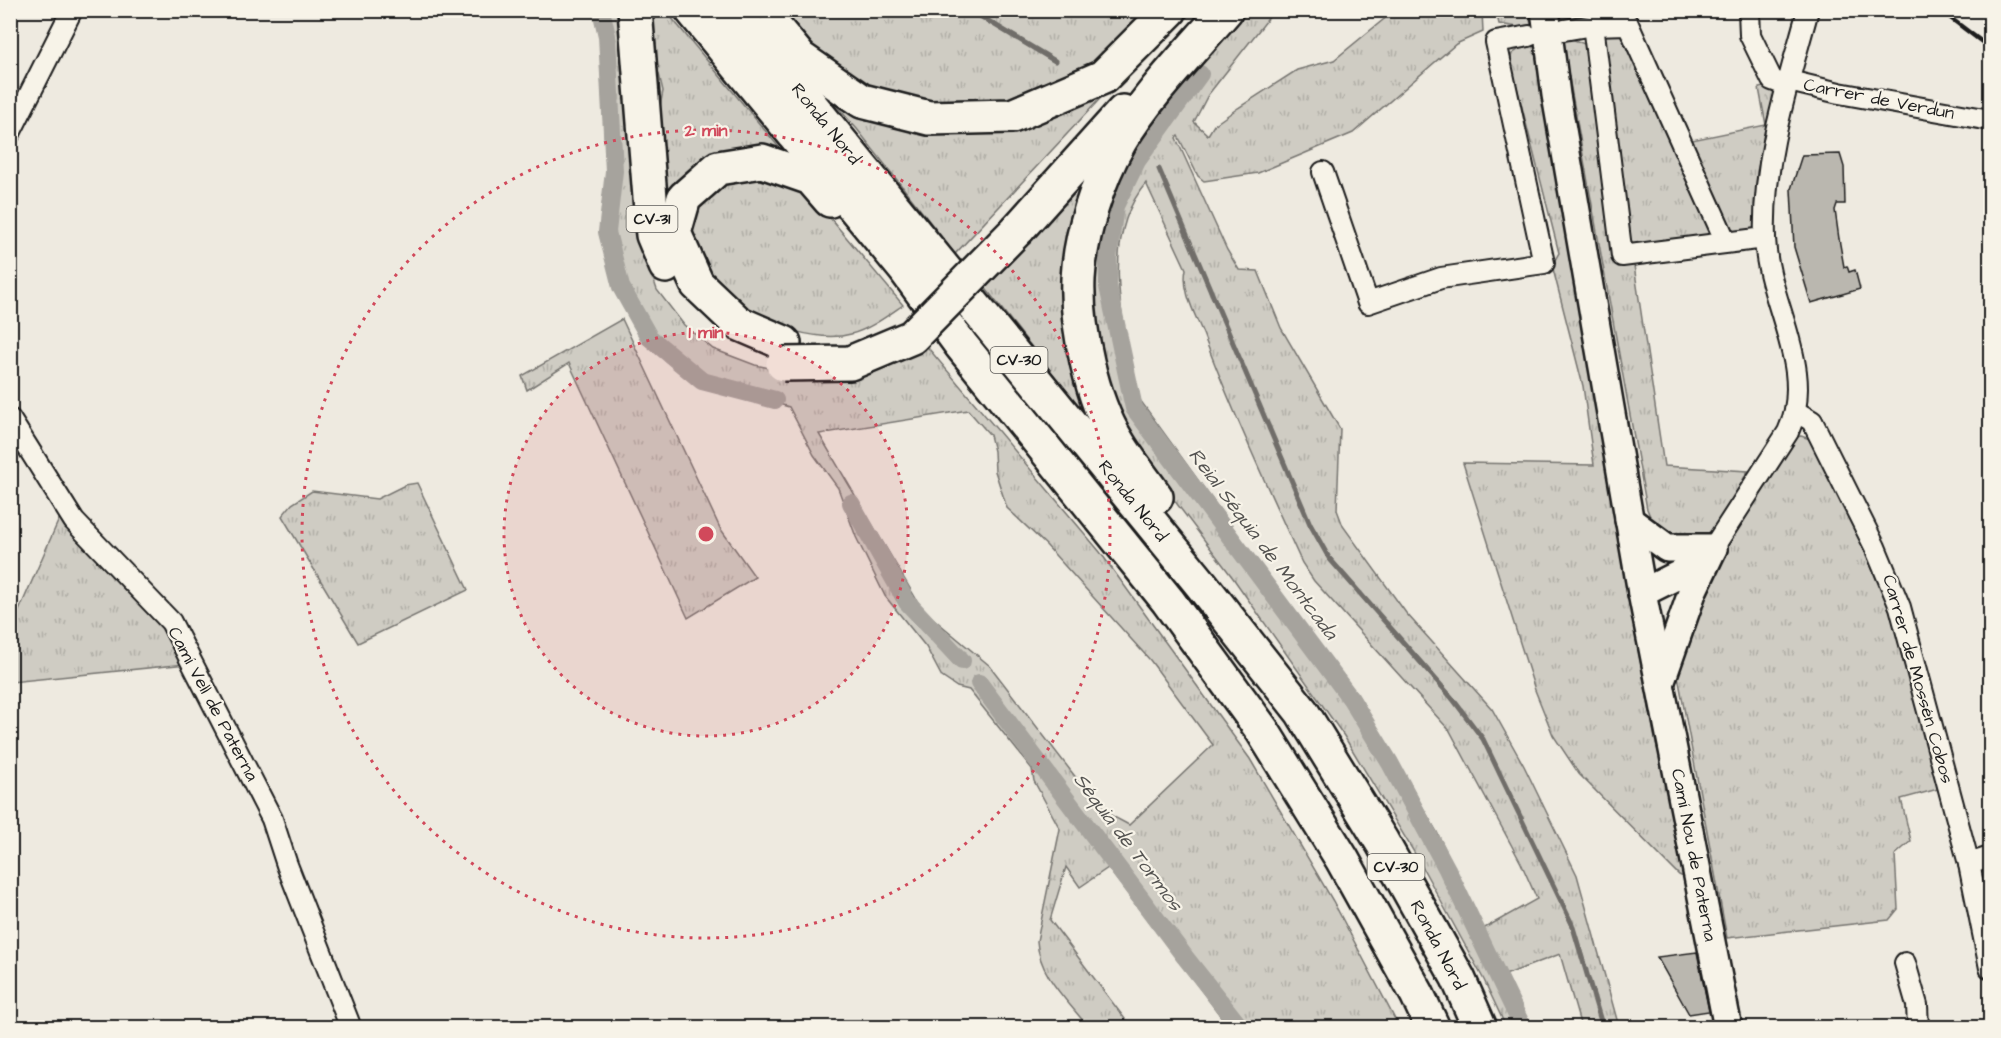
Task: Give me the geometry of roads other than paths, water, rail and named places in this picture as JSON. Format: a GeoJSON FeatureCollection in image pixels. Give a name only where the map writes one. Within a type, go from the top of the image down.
{"type":"FeatureCollection","features":[{"type":"Feature","properties":{"kind":"highway","name":"CV-31"},"geometry":{"type":"LineString","coordinates":[[635,10],[653,235],[657,245],[677,291],[723,339],[783,353]]}},
{"type":"Feature","properties":{"kind":"highway","name":"Ronda Nord"},"geometry":{"type":"LineString","coordinates":[[692,10],[904,269],[961,345],[1168,601],[1262,730],[1342,859],[1417,994],[1433,1028]]}},
{"type":"Feature","properties":{"kind":"highway","name":"Ronda Nord"},"geometry":{"type":"LineString","coordinates":[[733,10],[1201,584],[1302,712],[1388,853],[1458,978],[1480,1028]]}},
{"type":"Feature","properties":{"kind":"highway"},"geometry":{"type":"LineString","coordinates":[[759,10],[800,58],[862,101],[929,118],[1012,116],[1103,77],[1170,10]]}},
{"type":"Feature","properties":{"kind":"highway"},"geometry":{"type":"LineString","coordinates":[[1011,225],[1186,10]]}},
{"type":"Feature","properties":{"kind":"highway"},"geometry":{"type":"LineString","coordinates":[[961,345],[894,277],[811,178],[762,161],[718,168],[684,198],[674,233],[697,284],[738,323],[783,353],[843,346],[903,322],[1011,225],[1219,10]]}},
{"type":"Feature","properties":{"kind":"highway"},"geometry":{"type":"LineString","coordinates":[[1226,10],[1153,97],[1120,141],[1089,214],[1078,279],[1080,317],[1097,397],[1116,440],[1214,577],[1302,712]]}},
{"type":"Feature","properties":{"kind":"street"},"geometry":{"type":"LineString","coordinates":[[10,133],[72,10]]}},
{"type":"Feature","properties":{"kind":"street","name":"Camí Nou de Paterna"},"geometry":{"type":"LineString","coordinates":[[1545,10],[1556,95],[1642,593],[1728,1028]]}},
{"type":"Feature","properties":{"kind":"street"},"geometry":{"type":"LineString","coordinates":[[1749,10],[1750,35],[1772,80],[1789,83]]}},
{"type":"Feature","properties":{"kind":"street"},"geometry":{"type":"LineString","coordinates":[[1660,683],[1693,590],[1713,548],[1788,432],[1795,411],[1796,369],[1769,268],[1765,238],[1767,181],[1808,10]]}},
{"type":"Feature","properties":{"kind":"street"},"geometry":{"type":"LineString","coordinates":[[1564,30],[1593,25],[1628,24],[1726,242]]}},
{"type":"Feature","properties":{"kind":"street"},"geometry":{"type":"LineString","coordinates":[[1593,25],[1622,256],[1765,238]]}},
{"type":"Feature","properties":{"kind":"street"},"geometry":{"type":"LineString","coordinates":[[1323,172],[1368,303],[1441,278],[1544,263],[1496,42],[1529,36]]}},
{"type":"Feature","properties":{"kind":"street","name":"Carrer de Verdun"},"geometry":{"type":"LineString","coordinates":[[1789,83],[1990,120]]}},
{"type":"Feature","properties":{"kind":"street","name":"Carrer de Mossén Cobos"},"geometry":{"type":"LineString","coordinates":[[1795,411],[1812,421],[1892,582],[1969,864],[1990,968]]}},
{"type":"Feature","properties":{"kind":"street","name":"Camí Vell de Paterna"},"geometry":{"type":"LineString","coordinates":[[10,419],[74,521],[171,622],[272,819],[287,865],[351,1028]]}},
{"type":"Feature","properties":{"kind":"street"},"geometry":{"type":"LineString","coordinates":[[1629,520],[1667,548],[1713,548]]}},
{"type":"Feature","properties":{"kind":"street"},"geometry":{"type":"LineString","coordinates":[[1642,593],[1680,574],[1713,548]]}},
{"type":"Feature","properties":{"kind":"street"},"geometry":{"type":"LineString","coordinates":[[1642,593],[1693,590]]}},
{"type":"Feature","properties":{"kind":"street"},"geometry":{"type":"LineString","coordinates":[[1969,864],[1990,857]]}},
{"type":"Feature","properties":{"kind":"street"},"geometry":{"type":"LineString","coordinates":[[1905,963],[1917,1005],[1918,1028]]}},
{"type":"Feature","properties":{"kind":"waterway","name":"Séquia de Tormos"},"geometry":{"type":"LineString","coordinates":[[601,10],[607,36],[614,171],[607,232],[621,287],[649,337],[702,381],[775,400]]}},
{"type":"Feature","properties":{"kind":"waterway"},"geometry":{"type":"LineString","coordinates":[[970,10],[1055,61]]}},
{"type":"Feature","properties":{"kind":"waterway","name":"Reial Séquia de Montcada"},"geometry":{"type":"LineString","coordinates":[[1200,74],[1137,161],[1115,206],[1108,258],[1108,286],[1134,408],[1351,699],[1390,763],[1447,869],[1523,1028]]}},
{"type":"Feature","properties":{"kind":"waterway"},"geometry":{"type":"LineString","coordinates":[[1159,169],[1310,524],[1329,558],[1452,698],[1483,739],[1572,924],[1603,1028]]}},
{"type":"Feature","properties":{"kind":"waterway","name":"Séquia de Tormos"},"geometry":{"type":"LineString","coordinates":[[851,503],[907,602],[962,661]]}},
{"type":"Feature","properties":{"kind":"waterway","name":"Séquia de Tormos"},"geometry":{"type":"LineString","coordinates":[[979,683],[1241,1028]]}},
{"type":"Feature","properties":{"kind":"railway"},"geometry":{"type":"LineString","coordinates":[[1940,10],[1990,48]]}}]}
